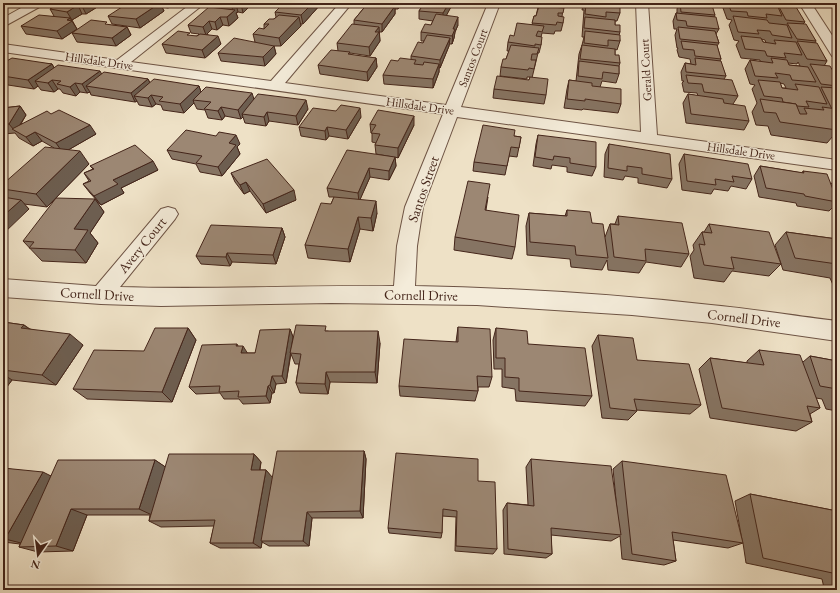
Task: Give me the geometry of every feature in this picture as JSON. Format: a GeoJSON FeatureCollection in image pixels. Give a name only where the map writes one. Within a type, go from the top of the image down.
{"type":"FeatureCollection","features":[{"type":"Feature","properties":{"kind":"street"},"geometry":{"type":"LineString","coordinates":[[3,23],[39,3]]}},
{"type":"Feature","properties":{"kind":"street"},"geometry":{"type":"LineString","coordinates":[[120,64],[199,3]]}},
{"type":"Feature","properties":{"kind":"street"},"geometry":{"type":"LineString","coordinates":[[276,85],[346,3]]}},
{"type":"Feature","properties":{"kind":"street","name":"Gerald Court"},"geometry":{"type":"LineString","coordinates":[[642,3],[649,138]]}},
{"type":"Feature","properties":{"kind":"street"},"geometry":{"type":"LineString","coordinates":[[805,3],[837,53]]}},
{"type":"Feature","properties":{"kind":"street","name":"Santos Court"},"geometry":{"type":"LineString","coordinates":[[452,110],[493,6]]}},
{"type":"Feature","properties":{"kind":"street","name":"Hillsdale Drive"},"geometry":{"type":"LineString","coordinates":[[3,48],[276,85],[837,165]]}},
{"type":"Feature","properties":{"kind":"street","name":"Santos Street"},"geometry":{"type":"LineString","coordinates":[[404,294],[410,220],[419,192],[452,110]]}},
{"type":"Feature","properties":{"kind":"street","name":"Avery Court"},"geometry":{"type":"LineString","coordinates":[[101,295],[168,214]]}},
{"type":"Feature","properties":{"kind":"street","name":"Cornell Drive"},"geometry":{"type":"LineString","coordinates":[[3,288],[101,295],[168,297],[332,294],[477,296],[632,306],[720,315],[837,331]]}},
{"type":"Feature","properties":{"kind":"building"},"geometry":{"type":"Polygon","coordinates":[[[61,3],[86,3],[82,6],[78,5],[67,12],[50,9],[61,3]]]}},
{"type":"Feature","properties":{"kind":"building"},"geometry":{"type":"Polygon","coordinates":[[[142,3],[160,3],[136,19],[108,16],[125,5],[137,7],[142,3]]]}},
{"type":"Feature","properties":{"kind":"building"},"geometry":{"type":"Polygon","coordinates":[[[242,3],[236,4],[232,7],[213,4],[242,3]]]}},
{"type":"Feature","properties":{"kind":"building"},"geometry":{"type":"Polygon","coordinates":[[[290,3],[313,3],[301,15],[275,12],[280,7],[285,7],[290,3]]]}},
{"type":"Feature","properties":{"kind":"building"},"geometry":{"type":"Polygon","coordinates":[[[368,3],[395,6],[382,24],[354,20],[368,3]]]}},
{"type":"Feature","properties":{"kind":"building"},"geometry":{"type":"Polygon","coordinates":[[[422,3],[449,3],[443,13],[419,11],[423,5],[421,5],[422,3]]]}},
{"type":"Feature","properties":{"kind":"building"},"geometry":{"type":"Polygon","coordinates":[[[542,3],[564,3],[564,4],[543,4],[542,3]]]}},
{"type":"Feature","properties":{"kind":"building"},"geometry":{"type":"Polygon","coordinates":[[[599,3],[616,3],[616,5],[599,3]]]}},
{"type":"Feature","properties":{"kind":"building"},"geometry":{"type":"Polygon","coordinates":[[[680,3],[712,5],[715,15],[681,12],[680,3]]]}},
{"type":"Feature","properties":{"kind":"building"},"geometry":{"type":"Polygon","coordinates":[[[728,3],[746,3],[747,5],[759,6],[758,3],[777,5],[782,16],[766,14],[767,18],[748,16],[747,12],[731,11],[728,3]]]}},
{"type":"Feature","properties":{"kind":"building"},"geometry":{"type":"Polygon","coordinates":[[[586,4],[620,7],[620,13],[606,12],[606,17],[585,14],[586,4]]]}},
{"type":"Feature","properties":{"kind":"building"},"geometry":{"type":"Polygon","coordinates":[[[778,5],[796,7],[805,22],[786,20],[778,5]]]}},
{"type":"Feature","properties":{"kind":"building"},"geometry":{"type":"Polygon","coordinates":[[[539,6],[564,8],[563,13],[558,13],[558,16],[564,17],[563,23],[557,22],[556,25],[532,23],[539,6]]]}},
{"type":"Feature","properties":{"kind":"building"},"geometry":{"type":"Polygon","coordinates":[[[209,7],[235,10],[227,17],[220,17],[215,22],[209,21],[203,27],[188,25],[209,7]]]}},
{"type":"Feature","properties":{"kind":"building"},"geometry":{"type":"Polygon","coordinates":[[[676,13],[716,17],[719,29],[687,26],[686,21],[677,20],[676,13]]]}},
{"type":"Feature","properties":{"kind":"building"},"geometry":{"type":"Polygon","coordinates":[[[436,14],[458,17],[452,36],[421,32],[425,24],[431,25],[436,14]]]}},
{"type":"Feature","properties":{"kind":"building"},"geometry":{"type":"Polygon","coordinates":[[[39,15],[70,18],[67,20],[72,21],[57,31],[21,26],[39,15]]]}},
{"type":"Feature","properties":{"kind":"building"},"geometry":{"type":"Polygon","coordinates":[[[279,15],[299,17],[279,38],[253,34],[259,28],[264,29],[269,24],[264,24],[269,19],[274,19],[279,15]]]}},
{"type":"Feature","properties":{"kind":"building"},"geometry":{"type":"Polygon","coordinates":[[[733,16],[767,20],[769,23],[787,25],[792,38],[772,35],[770,31],[757,30],[759,34],[738,32],[733,16]]]}},
{"type":"Feature","properties":{"kind":"building"},"geometry":{"type":"Polygon","coordinates":[[[585,17],[615,20],[615,25],[620,25],[620,32],[584,28],[585,17]]]}},
{"type":"Feature","properties":{"kind":"building"},"geometry":{"type":"Polygon","coordinates":[[[91,20],[107,22],[105,24],[127,27],[112,38],[72,33],[91,20]]]}},
{"type":"Feature","properties":{"kind":"building"},"geometry":{"type":"Polygon","coordinates":[[[517,23],[544,26],[542,32],[538,31],[536,36],[542,37],[541,45],[535,44],[535,46],[508,42],[510,35],[514,36],[517,23]]]}},
{"type":"Feature","properties":{"kind":"building"},"geometry":{"type":"Polygon","coordinates":[[[787,23],[806,24],[816,41],[797,39],[787,23]]]}},
{"type":"Feature","properties":{"kind":"building"},"geometry":{"type":"Polygon","coordinates":[[[352,24],[379,27],[375,32],[379,32],[369,47],[337,43],[352,24]]]}},
{"type":"Feature","properties":{"kind":"building"},"geometry":{"type":"Polygon","coordinates":[[[678,27],[715,31],[719,43],[680,39],[678,27]]]}},
{"type":"Feature","properties":{"kind":"building"},"geometry":{"type":"Polygon","coordinates":[[[178,31],[190,33],[187,35],[197,36],[200,34],[218,36],[202,50],[162,44],[178,31]]]}},
{"type":"Feature","properties":{"kind":"building"},"geometry":{"type":"Polygon","coordinates":[[[585,31],[620,35],[620,41],[608,40],[608,46],[584,43],[585,31]]]}},
{"type":"Feature","properties":{"kind":"building"},"geometry":{"type":"Polygon","coordinates":[[[427,35],[450,38],[440,60],[411,56],[418,42],[423,43],[427,35]]]}},
{"type":"Feature","properties":{"kind":"building"},"geometry":{"type":"Polygon","coordinates":[[[741,36],[761,38],[763,42],[776,44],[774,40],[796,42],[802,55],[784,53],[786,58],[767,56],[765,51],[745,49],[741,36]]]}},
{"type":"Feature","properties":{"kind":"building"},"geometry":{"type":"Polygon","coordinates":[[[234,38],[274,46],[263,57],[218,53],[234,38]]]}},
{"type":"Feature","properties":{"kind":"building"},"geometry":{"type":"Polygon","coordinates":[[[681,41],[717,45],[721,59],[695,56],[694,50],[683,49],[681,41]]]}},
{"type":"Feature","properties":{"kind":"building"},"geometry":{"type":"Polygon","coordinates":[[[797,41],[817,43],[827,61],[807,59],[797,41]]]}},
{"type":"Feature","properties":{"kind":"building"},"geometry":{"type":"Polygon","coordinates":[[[511,45],[539,48],[537,54],[532,54],[531,60],[536,60],[534,69],[529,68],[528,70],[501,67],[503,59],[506,59],[511,45]]]}},
{"type":"Feature","properties":{"kind":"building"},"geometry":{"type":"Polygon","coordinates":[[[582,45],[615,49],[615,55],[619,55],[620,63],[580,59],[582,45]]]}},
{"type":"Feature","properties":{"kind":"building"},"geometry":{"type":"Polygon","coordinates":[[[331,50],[350,52],[348,54],[376,58],[367,72],[318,65],[331,50]]]}},
{"type":"Feature","properties":{"kind":"building"},"geometry":{"type":"Polygon","coordinates":[[[12,58],[52,64],[28,80],[3,76],[6,72],[3,72],[3,63],[12,58]]]}},
{"type":"Feature","properties":{"kind":"building"},"geometry":{"type":"Polygon","coordinates":[[[400,58],[416,60],[414,64],[423,65],[424,62],[439,64],[433,79],[383,75],[391,60],[398,61],[400,58]]]}},
{"type":"Feature","properties":{"kind":"building"},"geometry":{"type":"Polygon","coordinates":[[[695,58],[721,61],[726,76],[686,72],[685,63],[696,65],[695,58]]]}},
{"type":"Feature","properties":{"kind":"building"},"geometry":{"type":"Polygon","coordinates":[[[771,58],[787,60],[789,65],[808,67],[816,82],[792,80],[790,75],[775,73],[778,78],[755,76],[750,60],[773,63],[771,58]]]}},
{"type":"Feature","properties":{"kind":"building"},"geometry":{"type":"Polygon","coordinates":[[[579,61],[619,66],[619,74],[603,72],[602,79],[578,76],[579,61]]]}},
{"type":"Feature","properties":{"kind":"building"},"geometry":{"type":"Polygon","coordinates":[[[810,64],[830,66],[837,78],[837,86],[821,84],[810,64]]]}},
{"type":"Feature","properties":{"kind":"building"},"geometry":{"type":"Polygon","coordinates":[[[58,65],[100,71],[82,84],[75,83],[70,87],[57,84],[61,81],[52,80],[48,83],[35,81],[58,65]]]}},
{"type":"Feature","properties":{"kind":"building"},"geometry":{"type":"Polygon","coordinates":[[[104,72],[148,79],[131,93],[86,86],[104,72]]]}},
{"type":"Feature","properties":{"kind":"building"},"geometry":{"type":"Polygon","coordinates":[[[686,75],[732,80],[738,96],[704,92],[702,84],[688,83],[686,75]]]}},
{"type":"Feature","properties":{"kind":"building"},"geometry":{"type":"Polygon","coordinates":[[[497,76],[529,80],[530,77],[548,79],[546,95],[494,89],[497,76]]]}},
{"type":"Feature","properties":{"kind":"building"},"geometry":{"type":"Polygon","coordinates":[[[154,79],[199,86],[180,104],[159,101],[163,97],[151,95],[148,98],[134,96],[154,79]]]}},
{"type":"Feature","properties":{"kind":"building"},"geometry":{"type":"Polygon","coordinates":[[[569,80],[592,83],[592,86],[621,89],[621,104],[585,99],[585,101],[567,99],[569,80]]]}},
{"type":"Feature","properties":{"kind":"building"},"geometry":{"type":"Polygon","coordinates":[[[758,80],[780,82],[782,88],[798,90],[795,84],[819,87],[827,104],[806,101],[809,107],[797,106],[796,104],[783,102],[782,98],[764,96],[758,80]]]}},
{"type":"Feature","properties":{"kind":"building"},"geometry":{"type":"Polygon","coordinates":[[[206,87],[252,93],[238,110],[221,107],[218,111],[204,109],[211,102],[193,100],[206,87]]]}},
{"type":"Feature","properties":{"kind":"building"},"geometry":{"type":"Polygon","coordinates":[[[821,87],[837,88],[837,109],[832,109],[821,87]]]}},
{"type":"Feature","properties":{"kind":"building"},"geometry":{"type":"Polygon","coordinates":[[[258,94],[306,100],[296,116],[267,112],[264,117],[242,114],[258,94]]]}},
{"type":"Feature","properties":{"kind":"building"},"geometry":{"type":"Polygon","coordinates":[[[688,94],[723,99],[724,103],[745,106],[749,121],[691,114],[688,94]]]}},
{"type":"Feature","properties":{"kind":"building"},"geometry":{"type":"Polygon","coordinates":[[[760,99],[796,104],[800,114],[807,114],[804,108],[824,110],[822,107],[837,109],[837,122],[833,121],[837,130],[780,122],[776,113],[764,112],[760,99]]]}},
{"type":"Feature","properties":{"kind":"building"},"geometry":{"type":"Polygon","coordinates":[[[341,105],[360,108],[346,130],[327,127],[325,131],[299,127],[313,108],[336,111],[341,105]]]}},
{"type":"Feature","properties":{"kind":"building"},"geometry":{"type":"Polygon","coordinates":[[[20,106],[9,124],[3,124],[3,108],[20,106]]]}},
{"type":"Feature","properties":{"kind":"building"},"geometry":{"type":"Polygon","coordinates":[[[59,110],[90,125],[56,143],[35,132],[26,137],[12,129],[47,111],[51,114],[59,110]]]}},
{"type":"Feature","properties":{"kind":"building"},"geometry":{"type":"Polygon","coordinates":[[[378,110],[414,116],[398,148],[375,145],[380,134],[371,133],[376,125],[370,124],[378,110]]]}},
{"type":"Feature","properties":{"kind":"building"},"geometry":{"type":"Polygon","coordinates":[[[483,125],[515,130],[514,136],[521,137],[519,148],[511,147],[507,166],[474,162],[483,125]]]}},
{"type":"Feature","properties":{"kind":"building"},"geometry":{"type":"Polygon","coordinates":[[[186,130],[216,136],[219,132],[236,135],[229,143],[236,145],[218,167],[196,163],[202,156],[167,150],[186,130]]]}},
{"type":"Feature","properties":{"kind":"building"},"geometry":{"type":"Polygon","coordinates":[[[538,135],[596,142],[596,167],[570,163],[570,158],[554,156],[553,160],[535,157],[538,135]]]}},
{"type":"Feature","properties":{"kind":"building"},"geometry":{"type":"Polygon","coordinates":[[[609,144],[670,154],[672,179],[642,174],[642,168],[627,166],[627,171],[608,168],[609,144]]]}},
{"type":"Feature","properties":{"kind":"building"},"geometry":{"type":"Polygon","coordinates":[[[135,145],[153,161],[113,180],[118,184],[94,196],[83,184],[91,181],[84,173],[94,169],[90,166],[135,145]]]}},
{"type":"Feature","properties":{"kind":"building"},"geometry":{"type":"Polygon","coordinates":[[[45,147],[80,151],[36,194],[3,189],[3,184],[45,147]]]}},
{"type":"Feature","properties":{"kind":"building"},"geometry":{"type":"Polygon","coordinates":[[[347,150],[395,157],[389,171],[369,168],[358,193],[327,188],[347,150]]]}},
{"type":"Feature","properties":{"kind":"building"},"geometry":{"type":"Polygon","coordinates":[[[684,154],[748,164],[752,179],[732,176],[734,182],[715,179],[716,185],[687,181],[684,154]]]}},
{"type":"Feature","properties":{"kind":"building"},"geometry":{"type":"Polygon","coordinates":[[[267,159],[294,190],[263,204],[246,182],[240,185],[231,173],[267,159]]]}},
{"type":"Feature","properties":{"kind":"building"},"geometry":{"type":"Polygon","coordinates":[[[760,166],[804,173],[803,171],[827,174],[837,202],[805,196],[804,194],[766,188],[760,166]]]}},
{"type":"Feature","properties":{"kind":"building"},"geometry":{"type":"Polygon","coordinates":[[[468,181],[490,184],[485,210],[519,215],[515,247],[455,237],[468,181]]]}},
{"type":"Feature","properties":{"kind":"building"},"geometry":{"type":"Polygon","coordinates":[[[3,197],[21,200],[3,216],[3,197]]]}},
{"type":"Feature","properties":{"kind":"building"},"geometry":{"type":"Polygon","coordinates":[[[334,197],[376,201],[371,218],[358,217],[348,249],[305,245],[321,203],[331,204],[334,197]]]}},
{"type":"Feature","properties":{"kind":"building"},"geometry":{"type":"Polygon","coordinates":[[[56,198],[95,199],[74,229],[88,230],[75,250],[29,248],[34,242],[23,241],[56,198]]]}},
{"type":"Feature","properties":{"kind":"building"},"geometry":{"type":"Polygon","coordinates":[[[567,210],[590,212],[592,223],[603,224],[608,258],[576,255],[575,246],[530,242],[529,213],[567,216],[567,210]]]}},
{"type":"Feature","properties":{"kind":"building"},"geometry":{"type":"Polygon","coordinates":[[[618,216],[682,223],[689,254],[645,249],[646,261],[614,257],[610,224],[619,225],[618,216]]]}},
{"type":"Feature","properties":{"kind":"building"},"geometry":{"type":"Polygon","coordinates":[[[709,224],[769,232],[781,264],[731,257],[734,269],[704,265],[699,244],[705,245],[702,232],[712,233],[709,224]]]}},
{"type":"Feature","properties":{"kind":"building"},"geometry":{"type":"Polygon","coordinates":[[[211,225],[282,228],[273,255],[227,253],[226,257],[196,256],[211,225]]]}},
{"type":"Feature","properties":{"kind":"building"},"geometry":{"type":"Polygon","coordinates":[[[786,232],[837,239],[837,264],[795,258],[786,232]]]}},
{"type":"Feature","properties":{"kind":"building"},"geometry":{"type":"Polygon","coordinates":[[[3,322],[24,325],[21,328],[70,334],[42,375],[3,370],[3,322]]]}},
{"type":"Feature","properties":{"kind":"building"},"geometry":{"type":"Polygon","coordinates":[[[296,325],[326,326],[325,331],[378,331],[375,372],[326,372],[325,384],[296,383],[301,354],[290,353],[296,325]]]}},
{"type":"Feature","properties":{"kind":"building"},"geometry":{"type":"Polygon","coordinates":[[[458,327],[490,329],[492,377],[477,376],[478,391],[399,386],[404,339],[458,342],[458,327]]]}},
{"type":"Feature","properties":{"kind":"building"},"geometry":{"type":"Polygon","coordinates":[[[155,328],[188,328],[162,392],[73,389],[94,350],[144,351],[155,328]]]}},
{"type":"Feature","properties":{"kind":"building"},"geometry":{"type":"Polygon","coordinates":[[[496,328],[527,331],[528,344],[585,348],[592,396],[519,391],[519,378],[505,377],[505,358],[496,358],[496,328]]]}},
{"type":"Feature","properties":{"kind":"building"},"geometry":{"type":"Polygon","coordinates":[[[290,329],[282,376],[272,376],[266,396],[238,397],[239,391],[219,392],[220,386],[189,387],[202,345],[237,344],[236,346],[243,346],[241,353],[255,353],[260,330],[290,329]]]}},
{"type":"Feature","properties":{"kind":"building"},"geometry":{"type":"Polygon","coordinates":[[[598,335],[633,338],[637,360],[689,364],[701,405],[634,399],[637,411],[610,408],[598,335]]]}},
{"type":"Feature","properties":{"kind":"building"},"geometry":{"type":"Polygon","coordinates":[[[759,350],[800,355],[820,408],[807,406],[812,422],[722,408],[710,358],[764,365],[759,350]]]}},
{"type":"Feature","properties":{"kind":"building"},"geometry":{"type":"Polygon","coordinates":[[[810,356],[837,361],[837,389],[820,386],[810,356]]]}},
{"type":"Feature","properties":{"kind":"building"},"geometry":{"type":"Polygon","coordinates":[[[277,451],[364,451],[360,511],[307,512],[303,541],[261,541],[277,451]]]}},
{"type":"Feature","properties":{"kind":"building"},"geometry":{"type":"Polygon","coordinates":[[[396,453],[478,459],[478,481],[495,482],[497,549],[456,546],[457,511],[443,509],[442,533],[388,528],[396,453]]]}},
{"type":"Feature","properties":{"kind":"building"},"geometry":{"type":"Polygon","coordinates":[[[169,454],[254,454],[251,470],[266,470],[253,543],[210,543],[215,520],[149,521],[169,454]]]}},
{"type":"Feature","properties":{"kind":"building"},"geometry":{"type":"Polygon","coordinates":[[[531,459],[611,466],[621,535],[551,528],[552,554],[508,549],[507,503],[534,506],[531,459]]]}},
{"type":"Feature","properties":{"kind":"building"},"geometry":{"type":"Polygon","coordinates":[[[58,460],[155,460],[139,509],[71,509],[56,546],[19,547],[58,460]]]}},
{"type":"Feature","properties":{"kind":"building"},"geometry":{"type":"Polygon","coordinates":[[[622,461],[726,475],[743,543],[672,532],[676,561],[632,554],[622,461]]]}},
{"type":"Feature","properties":{"kind":"building"},"geometry":{"type":"Polygon","coordinates":[[[3,468],[43,472],[5,539],[3,539],[3,468]]]}},
{"type":"Feature","properties":{"kind":"building"},"geometry":{"type":"Polygon","coordinates":[[[750,494],[837,511],[837,574],[763,558],[750,494]]]}}]}
